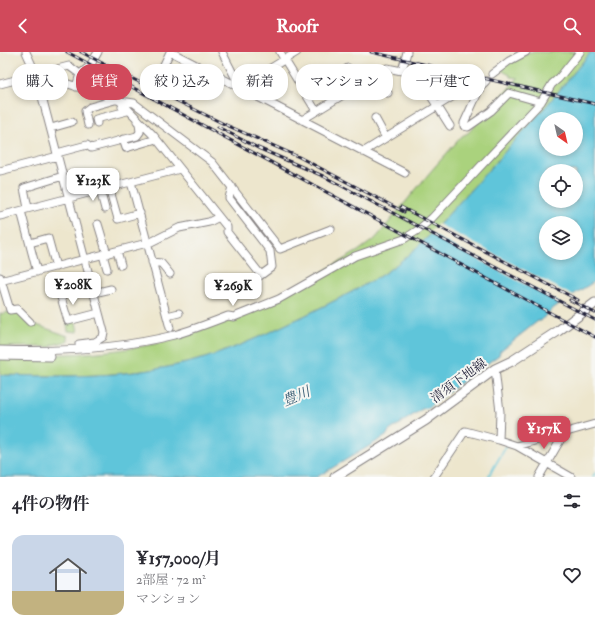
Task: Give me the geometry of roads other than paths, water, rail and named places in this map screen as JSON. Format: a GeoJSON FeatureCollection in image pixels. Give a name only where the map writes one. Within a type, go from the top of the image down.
{"type":"FeatureCollection","features":[{"type":"Feature","properties":{"kind":"main road","name":"清須下地線"},"geometry":{"type":"LineString","coordinates":[[335,477],[426,420],[495,369],[558,331],[595,304]]}},
{"type":"Feature","properties":{"kind":"street"},"geometry":{"type":"LineString","coordinates":[[26,52],[32,64]]}},
{"type":"Feature","properties":{"kind":"street"},"geometry":{"type":"LineString","coordinates":[[91,64],[99,52]]}},
{"type":"Feature","properties":{"kind":"street"},"geometry":{"type":"LineString","coordinates":[[165,64],[171,52],[232,84]]}},
{"type":"Feature","properties":{"kind":"street"},"geometry":{"type":"LineString","coordinates":[[222,52],[232,72]]}},
{"type":"Feature","properties":{"kind":"street"},"geometry":{"type":"LineString","coordinates":[[280,52],[316,111]]}},
{"type":"Feature","properties":{"kind":"street"},"geometry":{"type":"LineString","coordinates":[[279,64],[298,52]]}},
{"type":"Feature","properties":{"kind":"street"},"geometry":{"type":"LineString","coordinates":[[404,64],[407,52]]}},
{"type":"Feature","properties":{"kind":"street"},"geometry":{"type":"LineString","coordinates":[[492,74],[509,61],[526,52]]}},
{"type":"Feature","properties":{"kind":"street"},"geometry":{"type":"LineString","coordinates":[[0,350],[56,350],[107,346],[148,340],[186,331],[228,316],[234,317],[279,299],[355,256],[404,239],[432,218],[541,102],[552,84],[559,78],[580,52]]}},
{"type":"Feature","properties":{"kind":"street"},"geometry":{"type":"LineString","coordinates":[[0,84],[12,81]]}},
{"type":"Feature","properties":{"kind":"street"},"geometry":{"type":"LineString","coordinates":[[68,84],[76,87]]}},
{"type":"Feature","properties":{"kind":"street"},"geometry":{"type":"LineString","coordinates":[[363,152],[468,88],[483,84],[464,124],[466,127],[483,117],[509,93],[541,102]]}},
{"type":"Feature","properties":{"kind":"street"},"geometry":{"type":"LineString","coordinates":[[43,100],[104,332],[101,339],[95,342],[68,345],[56,350]]}},
{"type":"Feature","properties":{"kind":"street"},"geometry":{"type":"LineString","coordinates":[[114,100],[134,103],[212,162],[280,249],[331,229]]}},
{"type":"Feature","properties":{"kind":"street"},"geometry":{"type":"LineString","coordinates":[[263,100],[405,173]]}},
{"type":"Feature","properties":{"kind":"street"},"geometry":{"type":"LineString","coordinates":[[302,120],[334,100]]}},
{"type":"Feature","properties":{"kind":"street"},"geometry":{"type":"LineString","coordinates":[[433,100],[450,126]]}},
{"type":"Feature","properties":{"kind":"street"},"geometry":{"type":"LineString","coordinates":[[0,171],[87,146],[91,148],[137,136],[140,132],[139,123],[117,101]]}},
{"type":"Feature","properties":{"kind":"street"},"geometry":{"type":"LineString","coordinates":[[88,125],[85,111],[90,107],[117,101]]}},
{"type":"Feature","properties":{"kind":"street"},"geometry":{"type":"LineString","coordinates":[[117,101],[154,136],[219,217],[226,227],[227,232],[261,275]]}},
{"type":"Feature","properties":{"kind":"street"},"geometry":{"type":"LineString","coordinates":[[97,123],[96,119],[126,111]]}},
{"type":"Feature","properties":{"kind":"street"},"geometry":{"type":"LineString","coordinates":[[375,118],[386,138]]}},
{"type":"Feature","properties":{"kind":"street"},"geometry":{"type":"LineString","coordinates":[[50,128],[72,122]]}},
{"type":"Feature","properties":{"kind":"street"},"geometry":{"type":"LineString","coordinates":[[123,140],[126,148],[153,140]]}},
{"type":"Feature","properties":{"kind":"street"},"geometry":{"type":"LineString","coordinates":[[0,216],[180,169]]}},
{"type":"Feature","properties":{"kind":"street"},"geometry":{"type":"LineString","coordinates":[[37,272],[30,243],[25,210],[24,188],[62,176]]}},
{"type":"Feature","properties":{"kind":"street"},"geometry":{"type":"LineString","coordinates":[[131,182],[170,328]]}},
{"type":"Feature","properties":{"kind":"street"},"geometry":{"type":"LineString","coordinates":[[109,187],[118,219],[140,213]]}},
{"type":"Feature","properties":{"kind":"street"},"geometry":{"type":"LineString","coordinates":[[232,187],[229,198],[270,251],[272,267],[236,294]]}},
{"type":"Feature","properties":{"kind":"street"},"geometry":{"type":"LineString","coordinates":[[100,190],[105,209]]}},
{"type":"Feature","properties":{"kind":"street"},"geometry":{"type":"LineString","coordinates":[[30,322],[17,309],[10,310],[0,280],[37,272],[147,243],[179,228],[209,222],[219,217]]}},
{"type":"Feature","properties":{"kind":"street"},"geometry":{"type":"LineString","coordinates":[[98,224],[107,269]]}},
{"type":"Feature","properties":{"kind":"street"},"geometry":{"type":"LineString","coordinates":[[30,243],[48,238],[56,267]]}},
{"type":"Feature","properties":{"kind":"street"},"geometry":{"type":"LineString","coordinates":[[118,251],[121,265]]}},
{"type":"Feature","properties":{"kind":"street"},"geometry":{"type":"LineString","coordinates":[[152,262],[161,263],[170,274]]}},
{"type":"Feature","properties":{"kind":"street"},"geometry":{"type":"LineString","coordinates":[[99,313],[68,321],[60,294],[111,289]]}},
{"type":"Feature","properties":{"kind":"street"},"geometry":{"type":"LineString","coordinates":[[167,316],[179,313]]}},
{"type":"Feature","properties":{"kind":"street"},"geometry":{"type":"LineString","coordinates":[[0,356],[51,357]]}},
{"type":"Feature","properties":{"kind":"street"},"geometry":{"type":"LineString","coordinates":[[495,369],[500,412],[499,440]]}},
{"type":"Feature","properties":{"kind":"street"},"geometry":{"type":"LineString","coordinates":[[517,446],[595,424]]}},
{"type":"Feature","properties":{"kind":"street"},"geometry":{"type":"LineString","coordinates":[[434,477],[465,431],[517,446],[571,477]]}},
{"type":"Feature","properties":{"kind":"street"},"geometry":{"type":"LineString","coordinates":[[539,477],[565,432]]}},
{"type":"Feature","properties":{"kind":"water","name":"豊川"},"geometry":{"type":"Polygon","coordinates":[[[591,52],[595,52],[595,281],[551,310],[541,321],[538,321],[500,351],[499,355],[427,408],[422,409],[389,431],[386,436],[317,477],[0,477],[0,375],[103,375],[129,373],[180,365],[231,349],[308,314],[380,276],[412,252],[429,236],[539,114],[539,156],[583,156],[583,112],[541,112],[591,52]]]}},
{"type":"Feature","properties":{"kind":"waterway"},"geometry":{"type":"LineString","coordinates":[[488,477],[507,445]]}},
{"type":"Feature","properties":{"kind":"waterway"},"geometry":{"type":"LineString","coordinates":[[593,477],[595,473]]}},
{"type":"Feature","properties":{"kind":"railway"},"geometry":{"type":"LineString","coordinates":[[67,52],[595,337]]}},
{"type":"Feature","properties":{"kind":"railway"},"geometry":{"type":"LineString","coordinates":[[81,52],[224,124],[299,157],[404,212]]}},
{"type":"Feature","properties":{"kind":"railway"},"geometry":{"type":"LineString","coordinates":[[371,52],[595,104]]}},
{"type":"Feature","properties":{"kind":"railway"},"geometry":{"type":"LineString","coordinates":[[218,127],[258,148],[323,176],[595,320]]}},
{"type":"Feature","properties":{"kind":"railway"},"geometry":{"type":"LineString","coordinates":[[401,207],[578,300]]}},
{"type":"Feature","properties":{"kind":"railway"},"geometry":{"type":"LineString","coordinates":[[570,300],[595,313]]}}]}
